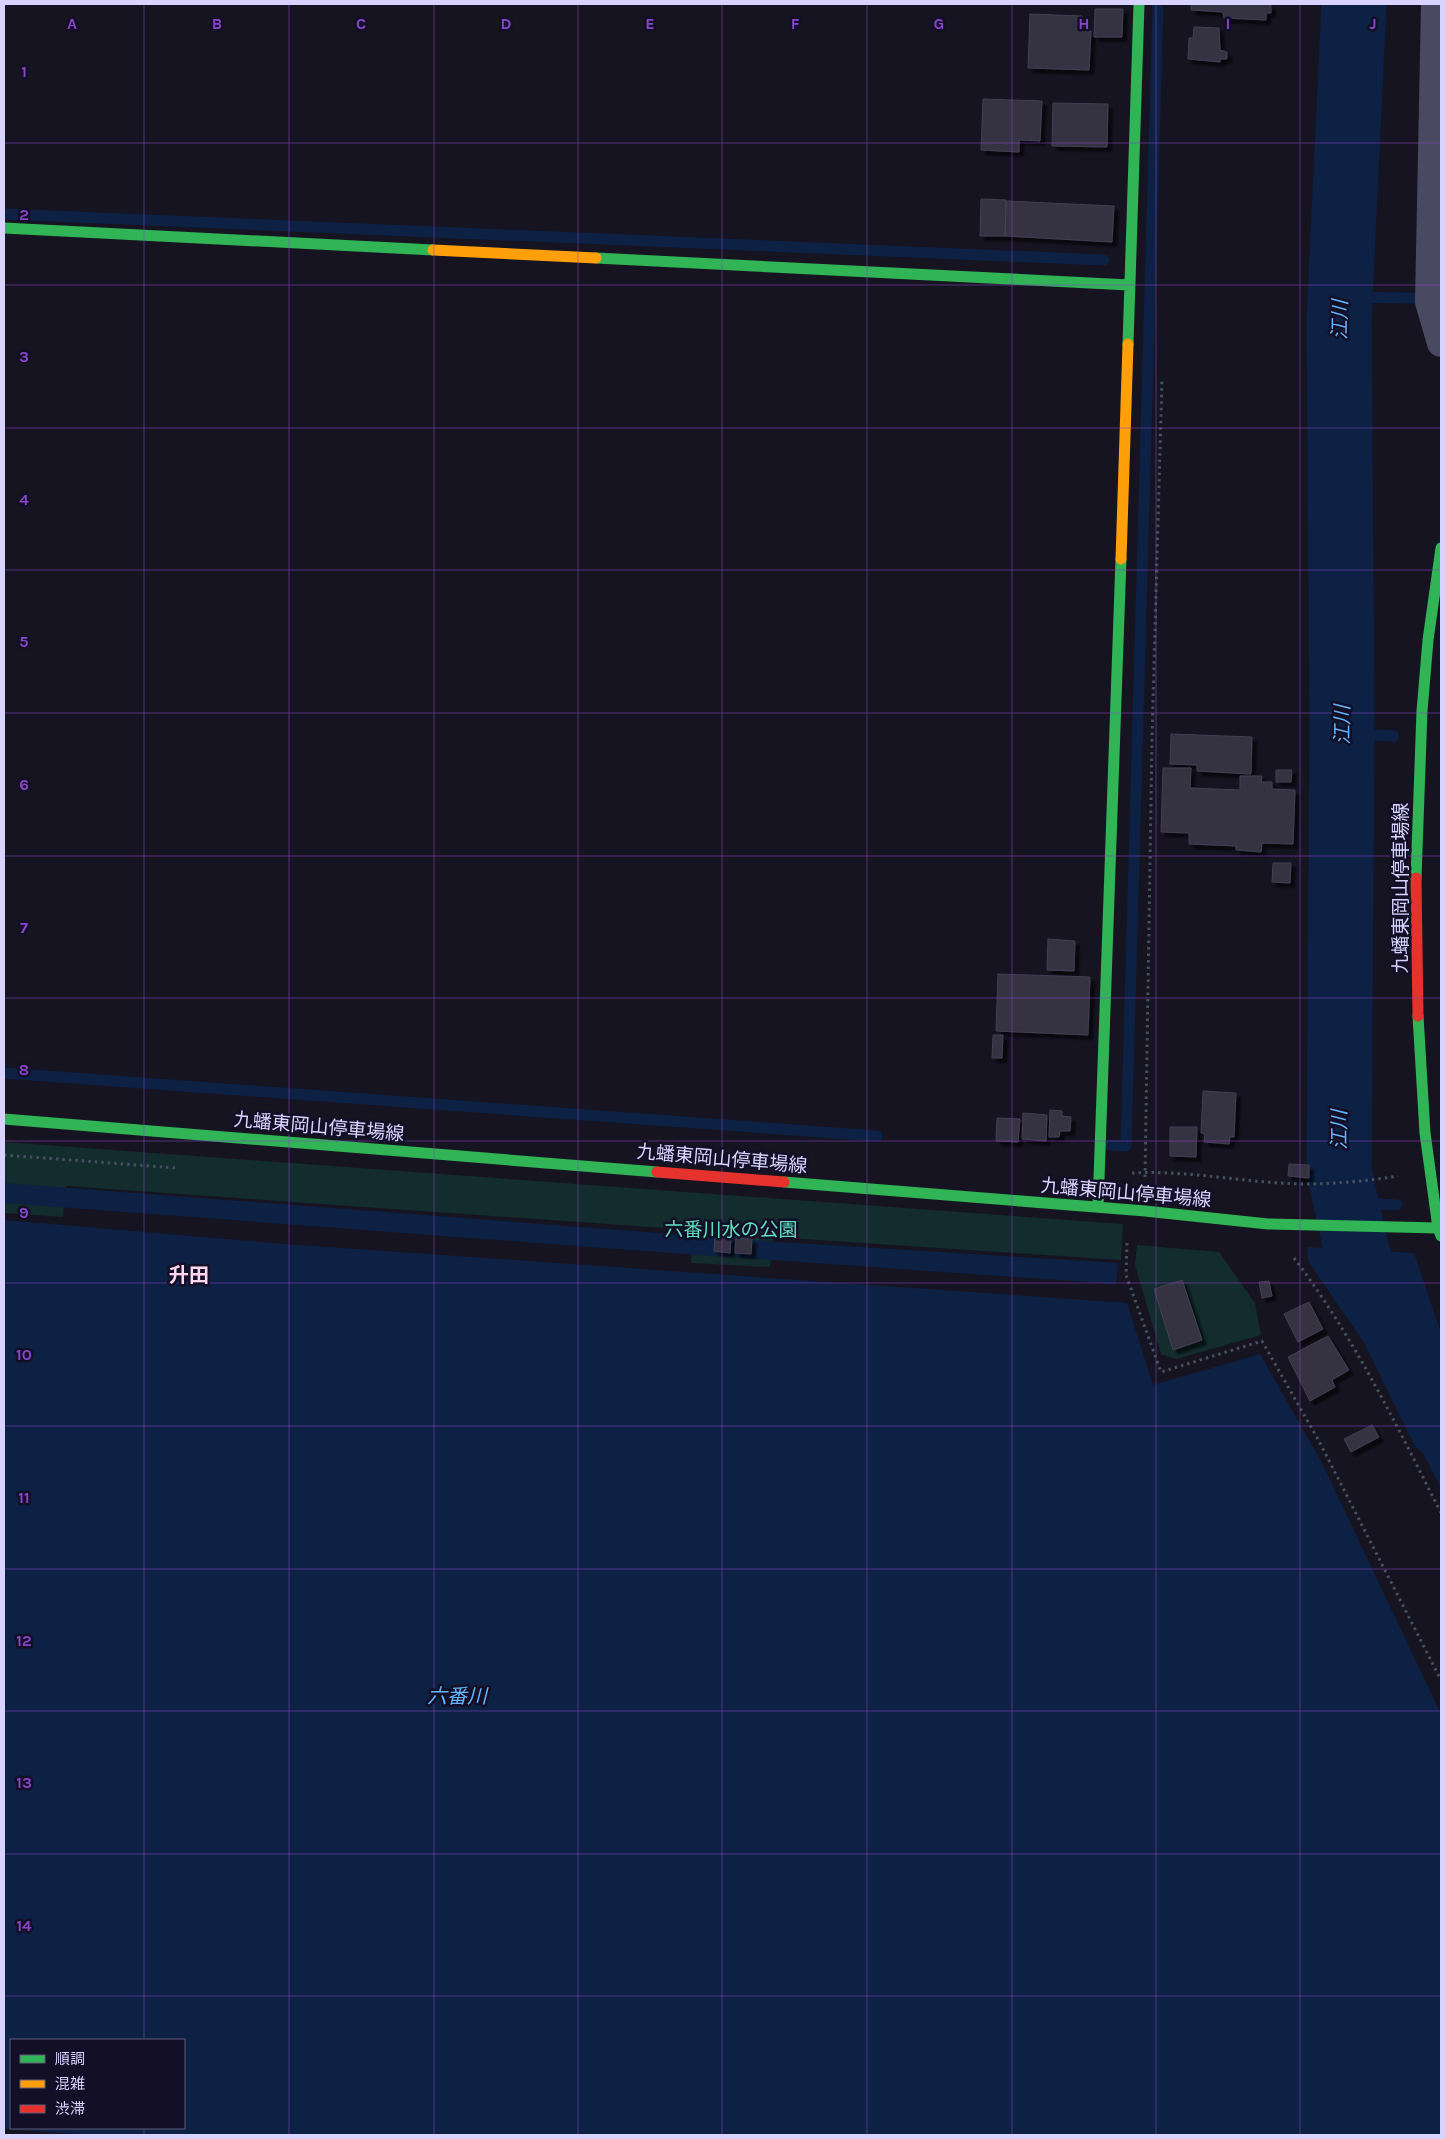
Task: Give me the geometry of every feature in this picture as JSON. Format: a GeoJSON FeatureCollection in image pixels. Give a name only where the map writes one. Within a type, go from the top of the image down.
{"type":"FeatureCollection","features":[{"type":"Feature","properties":{"kind":"street"},"geometry":{"type":"LineString","coordinates":[[1098,1207],[1123,521],[1139,4]]}},
{"type":"Feature","properties":{"kind":"street"},"geometry":{"type":"LineString","coordinates":[[1435,4],[1429,302],[1441,343]]}},
{"type":"Feature","properties":{"kind":"street"},"geometry":{"type":"LineString","coordinates":[[4,228],[1129,285]]}},
{"type":"Feature","properties":{"kind":"street","name":"九蟠東岡山停車場線"},"geometry":{"type":"LineString","coordinates":[[4,1119],[1098,1207],[1268,1224],[1404,1227],[1440,1232],[1437,1189],[1424,1121],[1418,1018],[1417,907],[1418,783],[1427,652],[1441,548]]}},
{"type":"Feature","properties":{"kind":"path"},"geometry":{"type":"LineString","coordinates":[[1145,1211],[1152,738],[1162,377]]}},
{"type":"Feature","properties":{"kind":"path"},"geometry":{"type":"LineString","coordinates":[[1099,1175],[1146,1172],[1302,1184],[1364,1181]]}},
{"type":"Feature","properties":{"kind":"path"},"geometry":{"type":"LineString","coordinates":[[1129,1210],[1126,1275],[1161,1372],[1262,1341],[1324,1449],[1441,1680]]}},
{"type":"Feature","properties":{"kind":"path"},"geometry":{"type":"LineString","coordinates":[[1268,1224],[1317,1288],[1373,1380],[1441,1513]]}},
{"type":"Feature","properties":{"kind":"green space","name":"六番川水の公園"},"geometry":{"type":"Polygon","coordinates":[[[4,1142],[1123,1224],[1121,1260],[773,1237],[770,1267],[691,1263],[693,1230],[66,1186],[63,1217],[4,1213],[4,1142]]]}},
{"type":"Feature","properties":{"kind":"green space"},"geometry":{"type":"Polygon","coordinates":[[[1137,1245],[1219,1252],[1255,1303],[1261,1335],[1176,1359],[1161,1354],[1135,1265],[1137,1245]]]}},
{"type":"Feature","properties":{"kind":"water"},"geometry":{"type":"Polygon","coordinates":[[[4,1183],[778,1242],[1118,1263],[1116,1284],[685,1254],[4,1203],[4,1183]]]}},
{"type":"Feature","properties":{"kind":"water","name":"六番川"},"geometry":{"type":"Polygon","coordinates":[[[4,1220],[286,1244],[1127,1303],[1153,1385],[1260,1354],[1322,1463],[1441,1714],[1441,2135],[91,2135],[4,2129],[4,1220]]]}},
{"type":"Feature","properties":{"kind":"water"},"geometry":{"type":"Polygon","coordinates":[[[1307,1247],[1414,1253],[1441,1333],[1441,1488],[1371,1353],[1308,1261],[1307,1247]]]}},
{"type":"Feature","properties":{"kind":"building"},"geometry":{"type":"Polygon","coordinates":[[[1191,4],[1271,4],[1271,13],[1266,13],[1266,20],[1224,18],[1223,12],[1191,10],[1191,4]]]}},
{"type":"Feature","properties":{"kind":"building"},"geometry":{"type":"Polygon","coordinates":[[[1095,9],[1123,9],[1122,37],[1094,37],[1095,9]]]}},
{"type":"Feature","properties":{"kind":"building"},"geometry":{"type":"Polygon","coordinates":[[[1030,14],[1082,16],[1082,31],[1091,31],[1089,70],[1028,68],[1030,14]]]}},
{"type":"Feature","properties":{"kind":"building"},"geometry":{"type":"Polygon","coordinates":[[[1194,27],[1219,28],[1220,50],[1227,52],[1227,59],[1220,59],[1220,62],[1188,59],[1189,38],[1193,38],[1194,27]]]}},
{"type":"Feature","properties":{"kind":"building"},"geometry":{"type":"Polygon","coordinates":[[[983,99],[1042,101],[1040,141],[1019,140],[1019,152],[981,150],[983,99]]]}},
{"type":"Feature","properties":{"kind":"building"},"geometry":{"type":"Polygon","coordinates":[[[1053,103],[1108,104],[1107,147],[1052,146],[1053,103]]]}},
{"type":"Feature","properties":{"kind":"building"},"geometry":{"type":"Polygon","coordinates":[[[981,199],[1006,200],[1005,236],[980,236],[981,199]]]}},
{"type":"Feature","properties":{"kind":"building"},"geometry":{"type":"Polygon","coordinates":[[[1006,201],[1114,206],[1112,242],[1005,236],[1006,201]]]}},
{"type":"Feature","properties":{"kind":"building"},"geometry":{"type":"Polygon","coordinates":[[[1171,734],[1252,737],[1251,774],[1197,771],[1197,765],[1170,764],[1171,734]]]}},
{"type":"Feature","properties":{"kind":"building"},"geometry":{"type":"Polygon","coordinates":[[[1163,768],[1191,768],[1190,788],[1240,790],[1240,776],[1262,776],[1261,782],[1272,782],[1272,789],[1295,790],[1293,844],[1262,843],[1261,852],[1236,850],[1236,846],[1189,844],[1189,833],[1161,832],[1163,768]]]}},
{"type":"Feature","properties":{"kind":"building"},"geometry":{"type":"Polygon","coordinates":[[[1276,770],[1292,770],[1291,782],[1276,782],[1276,770]]]}},
{"type":"Feature","properties":{"kind":"building"},"geometry":{"type":"Polygon","coordinates":[[[1273,863],[1291,863],[1290,883],[1272,882],[1273,863]]]}},
{"type":"Feature","properties":{"kind":"building"},"geometry":{"type":"Polygon","coordinates":[[[1048,939],[1075,941],[1074,971],[1047,970],[1048,939]]]}},
{"type":"Feature","properties":{"kind":"building"},"geometry":{"type":"Polygon","coordinates":[[[998,974],[1090,977],[1088,1035],[996,1031],[998,974]]]}},
{"type":"Feature","properties":{"kind":"building"},"geometry":{"type":"Polygon","coordinates":[[[993,1035],[1003,1035],[1002,1058],[992,1058],[993,1035]]]}},
{"type":"Feature","properties":{"kind":"building"},"geometry":{"type":"Polygon","coordinates":[[[1203,1091],[1236,1093],[1234,1137],[1230,1137],[1229,1144],[1204,1142],[1205,1134],[1201,1133],[1203,1091]]]}},
{"type":"Feature","properties":{"kind":"building"},"geometry":{"type":"Polygon","coordinates":[[[1050,1110],[1062,1111],[1062,1116],[1071,1117],[1070,1131],[1060,1131],[1059,1137],[1049,1137],[1050,1110]]]}},
{"type":"Feature","properties":{"kind":"building"},"geometry":{"type":"Polygon","coordinates":[[[1023,1113],[1047,1115],[1046,1141],[1022,1139],[1023,1113]]]}},
{"type":"Feature","properties":{"kind":"building"},"geometry":{"type":"Polygon","coordinates":[[[997,1118],[1020,1119],[1018,1142],[996,1141],[997,1118]]]}},
{"type":"Feature","properties":{"kind":"building"},"geometry":{"type":"Polygon","coordinates":[[[1170,1127],[1197,1127],[1196,1157],[1170,1156],[1170,1127]]]}},
{"type":"Feature","properties":{"kind":"building"},"geometry":{"type":"Polygon","coordinates":[[[1289,1164],[1309,1165],[1309,1178],[1288,1176],[1289,1164]]]}},
{"type":"Feature","properties":{"kind":"building"},"geometry":{"type":"Polygon","coordinates":[[[715,1236],[731,1237],[730,1253],[714,1251],[715,1236]]]}},
{"type":"Feature","properties":{"kind":"building"},"geometry":{"type":"Polygon","coordinates":[[[736,1238],[752,1239],[751,1254],[735,1253],[736,1238]]]}},
{"type":"Feature","properties":{"kind":"building"},"geometry":{"type":"Polygon","coordinates":[[[1182,1280],[1202,1340],[1173,1350],[1154,1289],[1182,1280]]]}},
{"type":"Feature","properties":{"kind":"building"},"geometry":{"type":"Polygon","coordinates":[[[1269,1281],[1272,1296],[1262,1298],[1259,1282],[1269,1281]]]}},
{"type":"Feature","properties":{"kind":"building"},"geometry":{"type":"Polygon","coordinates":[[[1309,1302],[1323,1329],[1298,1342],[1284,1314],[1309,1302]]]}},
{"type":"Feature","properties":{"kind":"building"},"geometry":{"type":"Polygon","coordinates":[[[1328,1336],[1349,1370],[1332,1380],[1335,1387],[1310,1401],[1288,1357],[1328,1336]]]}},
{"type":"Feature","properties":{"kind":"building"},"geometry":{"type":"Polygon","coordinates":[[[1372,1425],[1379,1437],[1351,1452],[1344,1439],[1372,1425]]]}},
{"type":"Feature","properties":{"kind":"waterway"},"geometry":{"type":"LineString","coordinates":[[1110,1145],[1126,1146],[1158,4]]}},
{"type":"Feature","properties":{"kind":"waterway","name":"江川"},"geometry":{"type":"LineString","coordinates":[[1354,4],[1339,319],[1342,719],[1339,1171],[1358,1257],[1441,1426]]}},
{"type":"Feature","properties":{"kind":"waterway"},"geometry":{"type":"LineString","coordinates":[[4,214],[1104,260]]}},
{"type":"Feature","properties":{"kind":"waterway"},"geometry":{"type":"LineString","coordinates":[[1340,297],[1412,298]]}},
{"type":"Feature","properties":{"kind":"waterway"},"geometry":{"type":"LineString","coordinates":[[1342,733],[1394,736]]}},
{"type":"Feature","properties":{"kind":"waterway"},"geometry":{"type":"LineString","coordinates":[[4,1073],[877,1136]]}},
{"type":"Feature","properties":{"kind":"waterway"},"geometry":{"type":"LineString","coordinates":[[1346,1202],[1397,1205]]}},
{"type":"Feature","properties":{"kind":"traffic: fast"},"geometry":{"type":"LineString","coordinates":[[1128,344],[1139,4]]}},
{"type":"Feature","properties":{"kind":"traffic: fast"},"geometry":{"type":"LineString","coordinates":[[4,228],[433,250]]}},
{"type":"Feature","properties":{"kind":"traffic: fast"},"geometry":{"type":"LineString","coordinates":[[596,258],[1129,285]]}},
{"type":"Feature","properties":{"kind":"traffic: fast"},"geometry":{"type":"LineString","coordinates":[[1416,878],[1422,711],[1428,640],[1441,548]]}},
{"type":"Feature","properties":{"kind":"traffic: fast"},"geometry":{"type":"LineString","coordinates":[[1098,1207],[1121,559]]}},
{"type":"Feature","properties":{"kind":"traffic: fast"},"geometry":{"type":"LineString","coordinates":[[1418,1016],[1425,1133],[1438,1228],[1441,1236]]}},
{"type":"Feature","properties":{"kind":"traffic: fast"},"geometry":{"type":"LineString","coordinates":[[4,1119],[657,1172]]}},
{"type":"Feature","properties":{"kind":"traffic: fast"},"geometry":{"type":"LineString","coordinates":[[784,1182],[1145,1211],[1268,1224],[1438,1228]]}},
{"type":"Feature","properties":{"kind":"traffic: slow"},"geometry":{"type":"LineString","coordinates":[[433,250],[596,258]]}},
{"type":"Feature","properties":{"kind":"traffic: slow"},"geometry":{"type":"LineString","coordinates":[[1121,559],[1128,344]]}},
{"type":"Feature","properties":{"kind":"traffic: jam"},"geometry":{"type":"LineString","coordinates":[[1416,878],[1418,1016]]}},
{"type":"Feature","properties":{"kind":"traffic: jam"},"geometry":{"type":"LineString","coordinates":[[657,1172],[784,1182]]}},
{"type":"Feature","properties":{"kind":"district","name":"升田"},"geometry":{"type":"Point","coordinates":[189,1275]}}]}
